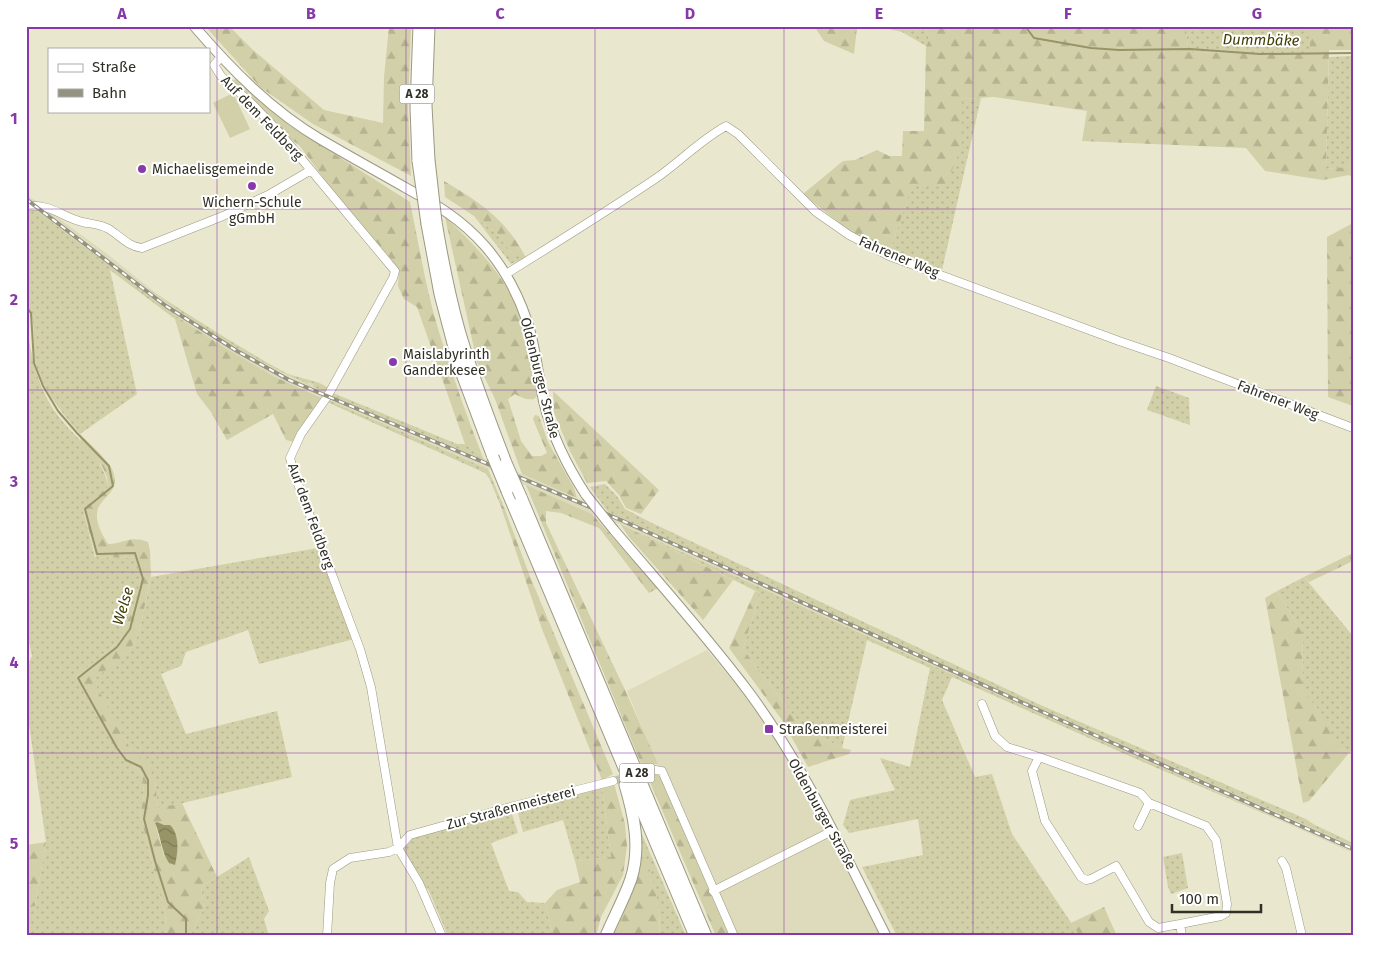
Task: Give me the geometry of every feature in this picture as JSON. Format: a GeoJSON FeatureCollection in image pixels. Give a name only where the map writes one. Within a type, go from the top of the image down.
{"type":"FeatureCollection","features":[{"type":"Feature","properties":{"kind":"highway","name":"A 28"},"geometry":{"type":"LineString","coordinates":[[419,26],[416,107],[440,294],[459,366],[492,457],[695,936]]}},
{"type":"Feature","properties":{"kind":"highway","name":"A 28"},"geometry":{"type":"LineString","coordinates":[[424,161],[428,26]]}},
{"type":"Feature","properties":{"kind":"highway","name":"A 28"},"geometry":{"type":"LineString","coordinates":[[431,223],[459,328],[482,400],[506,463],[706,936]]}},
{"type":"Feature","properties":{"kind":"highway"},"geometry":{"type":"LineString","coordinates":[[606,936],[631,878],[636,855],[635,825],[623,780],[622,763]]}},
{"type":"Feature","properties":{"kind":"main road","name":"Oldenburger Straße"},"geometry":{"type":"LineString","coordinates":[[194,26],[221,57],[257,92],[312,134],[444,209],[466,226],[485,246],[506,274],[528,323],[544,403],[558,445],[568,466],[586,495],[614,530],[749,692],[800,770],[886,936]]}},
{"type":"Feature","properties":{"kind":"street","name":"Auf dem Feldberg"},"geometry":{"type":"LineString","coordinates":[[221,57],[214,65],[221,76],[280,133],[395,271],[384,295],[327,397],[301,434],[290,458],[360,649],[371,687],[398,848],[419,883],[442,936]]}},
{"type":"Feature","properties":{"kind":"street","name":"Fahrener Weg"},"geometry":{"type":"LineString","coordinates":[[506,274],[658,177],[708,136],[726,126],[738,134],[816,212],[849,235],[889,256],[1169,358],[1353,428]]}},
{"type":"Feature","properties":{"kind":"street"},"geometry":{"type":"LineString","coordinates":[[26,206],[44,206],[71,218],[97,224],[135,247],[142,248],[222,216],[270,194],[311,170]]}},
{"type":"Feature","properties":{"kind":"street"},"geometry":{"type":"LineString","coordinates":[[982,704],[994,736],[1007,747],[1039,756],[1140,793],[1149,803],[1206,826],[1216,840],[1227,904],[1226,913],[1221,916],[1158,928],[1148,922],[1116,866],[1091,879],[1086,880],[1082,877],[1045,821],[1032,771],[1039,756]]}},
{"type":"Feature","properties":{"kind":"street"},"geometry":{"type":"LineString","coordinates":[[655,770],[662,771],[734,936]]}},
{"type":"Feature","properties":{"kind":"street","name":"Zur Straßenmeisterei"},"geometry":{"type":"LineString","coordinates":[[410,835],[613,781]]}},
{"type":"Feature","properties":{"kind":"street"},"geometry":{"type":"LineString","coordinates":[[1138,826],[1149,803]]}},
{"type":"Feature","properties":{"kind":"street"},"geometry":{"type":"LineString","coordinates":[[714,891],[832,830]]}},
{"type":"Feature","properties":{"kind":"street"},"geometry":{"type":"LineString","coordinates":[[327,936],[330,882],[333,869],[350,858],[389,852],[398,848],[410,835],[395,831]]}},
{"type":"Feature","properties":{"kind":"street"},"geometry":{"type":"LineString","coordinates":[[1282,861],[1286,868],[1302,936]]}},
{"type":"Feature","properties":{"kind":"street"},"geometry":{"type":"LineString","coordinates":[[1180,924],[1182,936]]}},
{"type":"Feature","properties":{"kind":"shaded area"},"geometry":{"type":"Polygon","coordinates":[[[26,194],[110,256],[164,300],[206,329],[289,376],[308,384],[309,382],[314,384],[314,387],[332,396],[413,431],[522,474],[636,524],[1043,710],[1353,846],[1353,853],[620,524],[592,514],[273,376],[179,318],[26,203],[26,194]]]}},
{"type":"Feature","properties":{"kind":"shaded area"},"geometry":{"type":"Polygon","coordinates":[[[707,650],[749,700],[790,760],[880,936],[731,936],[680,820],[627,691],[707,650]]]}},
{"type":"Feature","properties":{"kind":"green space"},"geometry":{"type":"Polygon","coordinates":[[[205,26],[229,26],[252,49],[324,110],[383,123],[384,77],[389,26],[411,26],[408,108],[411,176],[313,124],[260,87],[205,26]]]}},
{"type":"Feature","properties":{"kind":"green space"},"geometry":{"type":"Polygon","coordinates":[[[814,26],[880,26],[857,28],[854,54],[824,41],[814,26]]]}},
{"type":"Feature","properties":{"kind":"green space"},"geometry":{"type":"Polygon","coordinates":[[[925,26],[929,40],[926,46],[902,32],[880,27],[925,26]]]}},
{"type":"Feature","properties":{"kind":"green space"},"geometry":{"type":"Polygon","coordinates":[[[925,26],[1186,26],[1188,52],[1310,54],[1310,26],[1353,26],[1353,50],[1329,50],[1326,169],[1353,166],[1353,178],[1349,175],[1323,180],[1265,171],[1246,148],[1082,141],[1087,111],[994,97],[962,99],[962,146],[945,187],[912,186],[889,253],[848,230],[803,194],[843,161],[855,160],[877,150],[889,156],[902,156],[903,131],[924,131],[926,46],[929,40],[925,26]]]}},
{"type":"Feature","properties":{"kind":"green space"},"geometry":{"type":"Polygon","coordinates":[[[1186,26],[1310,26],[1311,54],[1188,52],[1186,26]]]}},
{"type":"Feature","properties":{"kind":"green space"},"geometry":{"type":"Polygon","coordinates":[[[1353,56],[1353,166],[1326,169],[1329,57],[1353,56]]]}},
{"type":"Feature","properties":{"kind":"green space"},"geometry":{"type":"Polygon","coordinates":[[[237,78],[289,125],[410,202],[434,316],[459,394],[482,455],[465,444],[417,307],[404,299],[398,286],[399,272],[391,259],[334,192],[299,145],[286,136],[233,81],[237,78]]]}},
{"type":"Feature","properties":{"kind":"green space"},"geometry":{"type":"Polygon","coordinates":[[[233,93],[250,129],[230,138],[213,103],[233,93]]]}},
{"type":"Feature","properties":{"kind":"green space"},"geometry":{"type":"Polygon","coordinates":[[[981,98],[942,270],[901,253],[889,253],[912,185],[962,146],[962,99],[981,98]]]}},
{"type":"Feature","properties":{"kind":"green space"},"geometry":{"type":"Polygon","coordinates":[[[444,181],[469,196],[500,221],[509,231],[525,256],[514,256],[497,234],[445,197],[444,181]]]}},
{"type":"Feature","properties":{"kind":"green space"},"geometry":{"type":"Polygon","coordinates":[[[32,207],[179,318],[175,319],[110,270],[137,394],[80,434],[47,391],[35,361],[32,318],[26,304],[26,208],[32,207]]]}},
{"type":"Feature","properties":{"kind":"green space"},"geometry":{"type":"Polygon","coordinates":[[[474,216],[497,234],[514,256],[525,256],[525,258],[511,264],[474,216]]]}},
{"type":"Feature","properties":{"kind":"green space"},"geometry":{"type":"Polygon","coordinates":[[[445,217],[480,251],[500,277],[516,305],[537,396],[534,399],[529,399],[515,394],[508,399],[521,441],[532,456],[541,456],[547,453],[533,419],[535,415],[539,416],[548,442],[574,488],[577,498],[522,474],[495,399],[477,362],[445,217]]]}},
{"type":"Feature","properties":{"kind":"green space"},"geometry":{"type":"Polygon","coordinates":[[[1353,223],[1353,406],[1328,397],[1327,237],[1353,223]]]}},
{"type":"Feature","properties":{"kind":"green space"},"geometry":{"type":"Polygon","coordinates":[[[146,287],[198,321],[286,373],[325,386],[328,389],[326,393],[313,387],[314,384],[309,382],[308,384],[286,374],[244,352],[184,315],[146,287]]]}},
{"type":"Feature","properties":{"kind":"green space"},"geometry":{"type":"Polygon","coordinates":[[[26,316],[35,369],[45,394],[59,417],[96,458],[106,477],[108,487],[83,510],[95,557],[136,558],[141,578],[134,608],[124,627],[120,640],[76,677],[124,761],[136,767],[142,775],[144,795],[140,814],[165,914],[167,936],[26,936],[26,908],[35,906],[46,842],[26,704],[26,667],[32,656],[26,629],[26,316]]]}},
{"type":"Feature","properties":{"kind":"green space"},"geometry":{"type":"Polygon","coordinates":[[[179,318],[273,376],[322,398],[294,442],[286,440],[273,414],[227,440],[211,412],[197,394],[175,319],[179,318]]]}},
{"type":"Feature","properties":{"kind":"green space"},"geometry":{"type":"Polygon","coordinates":[[[1156,386],[1189,398],[1190,425],[1147,410],[1156,386]]]}},
{"type":"Feature","properties":{"kind":"green space"},"geometry":{"type":"Polygon","coordinates":[[[553,391],[659,490],[641,514],[626,508],[619,495],[606,481],[587,483],[570,451],[554,413],[553,391]]]}},
{"type":"Feature","properties":{"kind":"green space"},"geometry":{"type":"Polygon","coordinates":[[[333,393],[457,444],[465,444],[482,455],[484,460],[332,396],[333,393]]]}},
{"type":"Feature","properties":{"kind":"green space"},"geometry":{"type":"Polygon","coordinates":[[[328,400],[488,469],[504,507],[500,504],[485,473],[327,402],[328,400]]]}},
{"type":"Feature","properties":{"kind":"green space"},"geometry":{"type":"Polygon","coordinates":[[[80,434],[106,460],[115,477],[112,489],[98,508],[97,514],[99,526],[108,544],[136,539],[148,542],[150,551],[151,576],[139,633],[129,652],[93,680],[131,750],[148,765],[155,780],[158,808],[182,803],[217,877],[201,887],[204,908],[190,936],[167,936],[165,914],[140,814],[144,795],[142,775],[136,767],[124,762],[76,677],[120,640],[124,627],[134,608],[141,578],[135,558],[96,557],[83,509],[108,487],[107,477],[102,466],[81,442],[80,434]],[[155,823],[164,856],[164,825],[155,823]]]}},
{"type":"Feature","properties":{"kind":"green space"},"geometry":{"type":"Polygon","coordinates":[[[605,484],[617,496],[625,509],[652,523],[1045,707],[1306,819],[1353,843],[1353,846],[1043,710],[608,512],[590,487],[605,484]]]}},
{"type":"Feature","properties":{"kind":"green space"},"geometry":{"type":"Polygon","coordinates":[[[526,485],[592,514],[658,588],[649,593],[599,528],[561,513],[546,511],[546,523],[658,764],[642,766],[526,485]]]}},
{"type":"Feature","properties":{"kind":"green space"},"geometry":{"type":"Polygon","coordinates":[[[500,504],[504,507],[531,579],[613,774],[602,780],[542,629],[500,504]]]}},
{"type":"Feature","properties":{"kind":"green space"},"geometry":{"type":"Polygon","coordinates":[[[620,524],[1284,822],[952,677],[942,700],[975,777],[992,774],[1012,834],[1080,936],[897,936],[862,867],[923,855],[918,819],[849,833],[843,825],[850,800],[895,790],[880,758],[910,767],[930,668],[867,640],[842,748],[802,727],[743,649],[760,593],[620,524]]]}},
{"type":"Feature","properties":{"kind":"green space"},"geometry":{"type":"Polygon","coordinates":[[[620,524],[733,580],[703,620],[629,537],[620,524]]]}},
{"type":"Feature","properties":{"kind":"green space"},"geometry":{"type":"Polygon","coordinates":[[[318,548],[354,639],[259,664],[248,630],[186,652],[181,666],[161,674],[186,734],[277,711],[292,777],[158,809],[155,780],[131,750],[92,680],[129,652],[139,633],[151,577],[318,548]]]}},
{"type":"Feature","properties":{"kind":"green space"},"geometry":{"type":"Polygon","coordinates":[[[1353,553],[1353,561],[1309,582],[1304,577],[1353,553]]]}},
{"type":"Feature","properties":{"kind":"green space"},"geometry":{"type":"Polygon","coordinates":[[[1304,577],[1353,636],[1353,749],[1349,753],[1336,746],[1323,716],[1302,690],[1303,634],[1277,591],[1304,577]]]}},
{"type":"Feature","properties":{"kind":"green space"},"geometry":{"type":"Polygon","coordinates":[[[755,591],[760,593],[743,649],[802,727],[842,748],[851,750],[849,754],[808,767],[782,720],[729,648],[755,591]]]}},
{"type":"Feature","properties":{"kind":"green space"},"geometry":{"type":"Polygon","coordinates":[[[1277,591],[1303,634],[1302,690],[1324,716],[1336,746],[1349,753],[1309,801],[1303,803],[1265,598],[1277,591]]]}},
{"type":"Feature","properties":{"kind":"green space"},"geometry":{"type":"Polygon","coordinates":[[[659,774],[729,936],[716,936],[647,775],[659,774]]]}},
{"type":"Feature","properties":{"kind":"green space"},"geometry":{"type":"Polygon","coordinates":[[[614,783],[625,824],[627,846],[623,875],[601,917],[596,936],[553,936],[545,903],[557,890],[580,882],[575,861],[611,857],[602,787],[614,783]]]}},
{"type":"Feature","properties":{"kind":"green space"},"geometry":{"type":"Polygon","coordinates":[[[602,787],[611,857],[575,861],[563,820],[523,832],[518,813],[521,807],[602,787]]]}},
{"type":"Feature","properties":{"kind":"green space"},"geometry":{"type":"Polygon","coordinates":[[[507,811],[512,814],[518,833],[491,843],[509,891],[518,892],[527,902],[545,903],[553,936],[448,936],[428,889],[420,882],[401,850],[413,836],[507,811]]]}},
{"type":"Feature","properties":{"kind":"green space"},"geometry":{"type":"Polygon","coordinates":[[[638,825],[686,936],[659,936],[660,922],[656,894],[640,839],[638,825]]]}},
{"type":"Feature","properties":{"kind":"green space"},"geometry":{"type":"Polygon","coordinates":[[[640,839],[657,900],[660,924],[659,936],[609,936],[640,839]]]}},
{"type":"Feature","properties":{"kind":"green space"},"geometry":{"type":"Polygon","coordinates":[[[46,842],[35,906],[26,908],[26,845],[46,842]]]}},
{"type":"Feature","properties":{"kind":"green space"},"geometry":{"type":"Polygon","coordinates":[[[1182,853],[1188,888],[1171,894],[1163,857],[1182,853]]]}},
{"type":"Feature","properties":{"kind":"green space"},"geometry":{"type":"Polygon","coordinates":[[[249,857],[269,911],[264,919],[269,936],[190,936],[204,908],[201,887],[249,857]]]}},
{"type":"Feature","properties":{"kind":"green space"},"geometry":{"type":"Polygon","coordinates":[[[1104,907],[1117,936],[1080,936],[1071,923],[1104,907]]]}},
{"type":"Feature","properties":{"kind":"water"},"geometry":{"type":"Polygon","coordinates":[[[155,823],[170,825],[173,829],[177,839],[175,865],[169,863],[164,854],[155,823]]]}},
{"type":"Feature","properties":{"kind":"waterway","name":"Dummbäke"},"geometry":{"type":"LineString","coordinates":[[1025,26],[1034,38],[1091,48],[1119,50],[1190,49],[1260,54],[1353,53]]}},
{"type":"Feature","properties":{"kind":"waterway","name":"Welse"},"geometry":{"type":"LineString","coordinates":[[26,307],[31,313],[34,363],[43,386],[58,411],[109,466],[113,486],[85,509],[97,554],[135,553],[143,579],[130,629],[117,647],[78,678],[117,748],[126,760],[141,767],[148,780],[148,795],[144,819],[168,902],[186,919],[186,936]]}},
{"type":"Feature","properties":{"kind":"tunnel"},"geometry":{"type":"LineString","coordinates":[[613,781],[655,770]]}},
{"type":"Feature","properties":{"kind":"railway"},"geometry":{"type":"LineString","coordinates":[[26,199],[166,306],[237,351],[289,380],[623,521],[1056,718],[1353,849]]}},
{"type":"Feature","properties":{"kind":"place","name":"Michaelisgemeinde"},"geometry":{"type":"Point","coordinates":[142,169]}},
{"type":"Feature","properties":{"kind":"place","name":"Wichern-Schule gGmbH"},"geometry":{"type":"Point","coordinates":[252,186]}},
{"type":"Feature","properties":{"kind":"place","name":"Maislabyrinth Ganderkesee"},"geometry":{"type":"Point","coordinates":[393,362]}},
{"type":"Feature","properties":{"kind":"place","name":"Straßenmeisterei"},"geometry":{"type":"Point","coordinates":[769,729]}}]}
